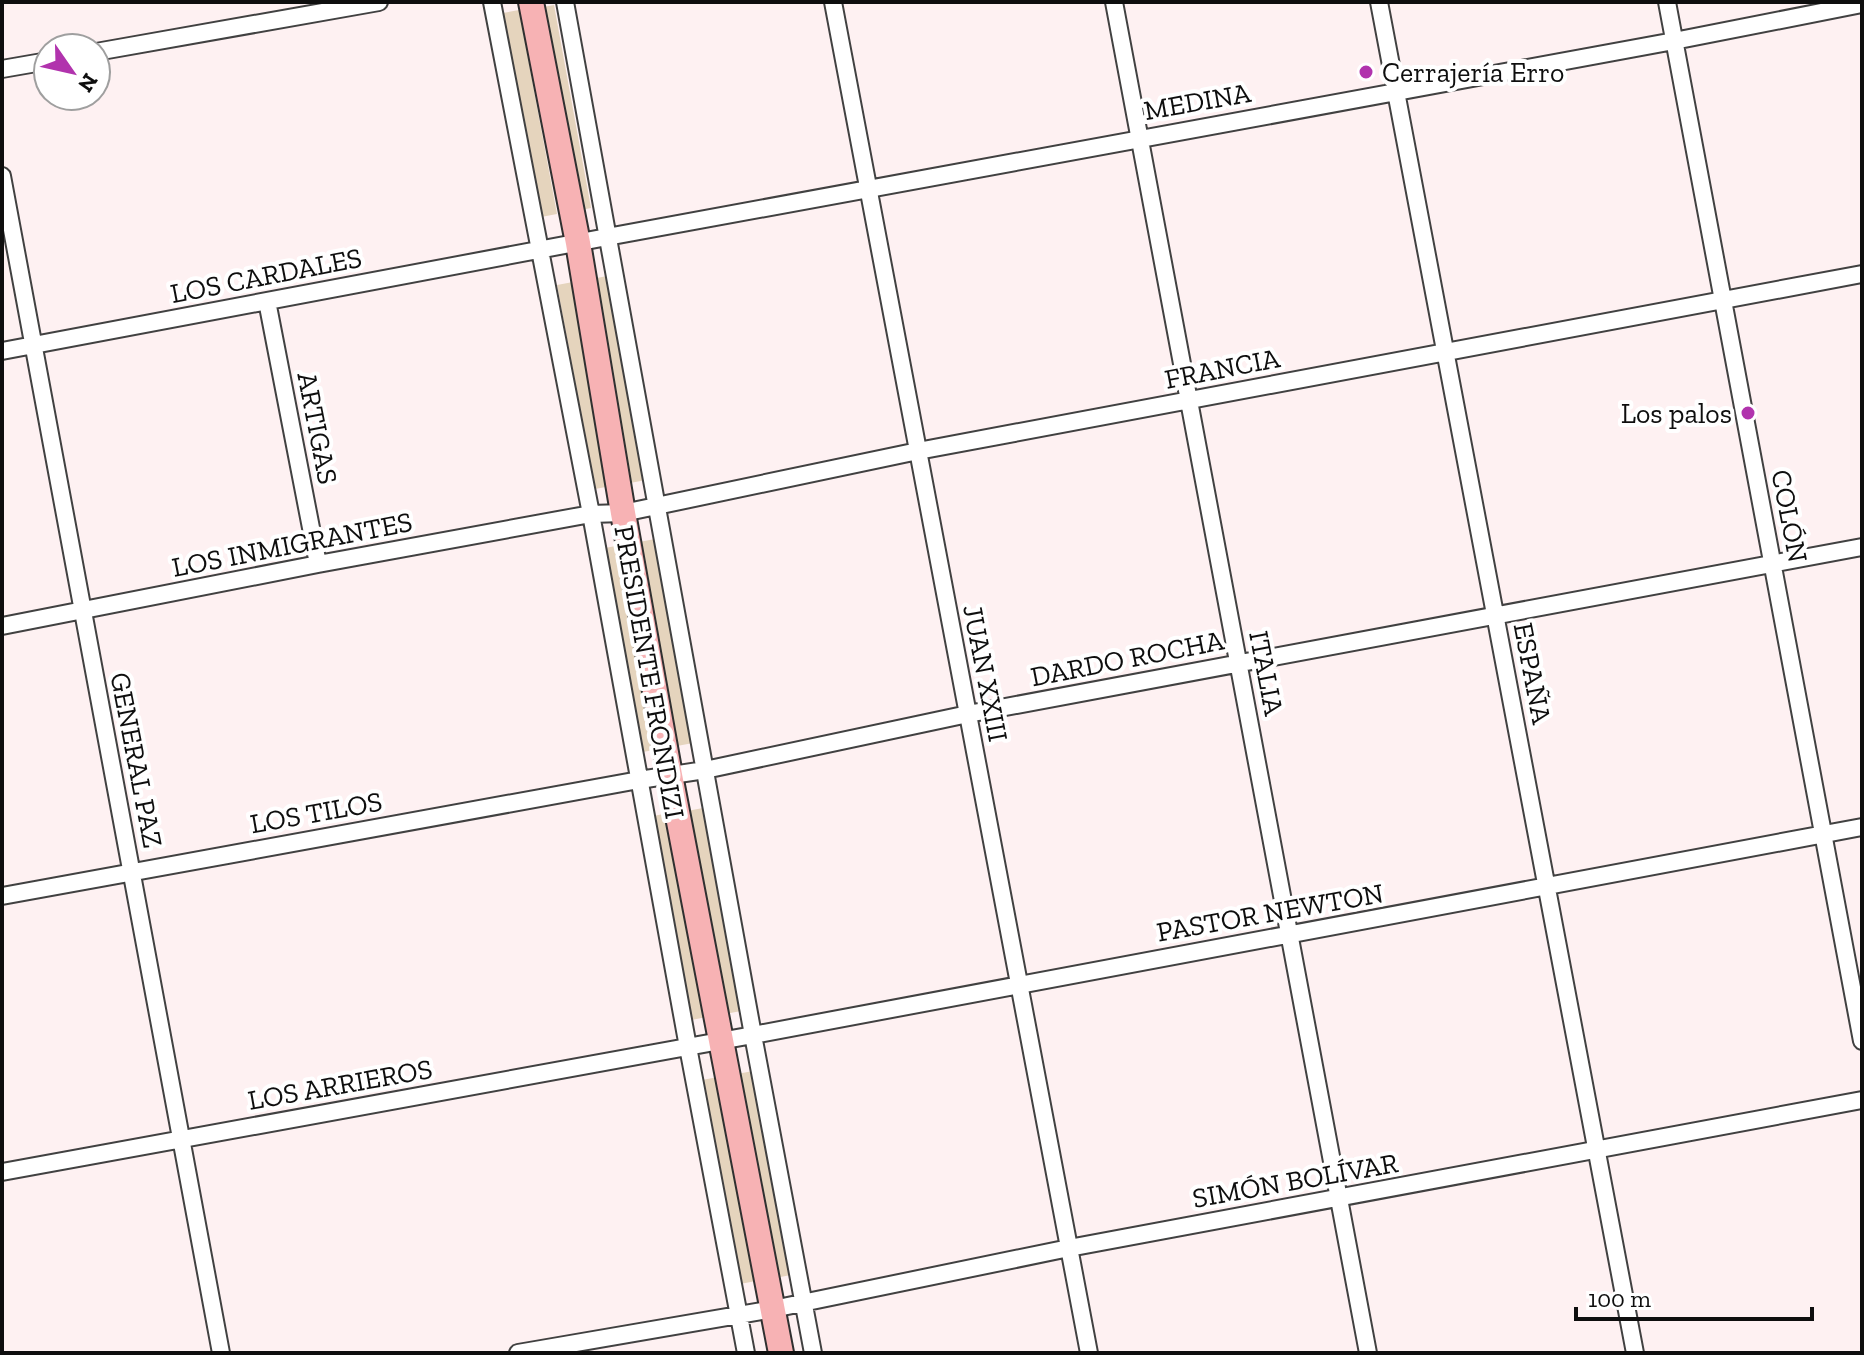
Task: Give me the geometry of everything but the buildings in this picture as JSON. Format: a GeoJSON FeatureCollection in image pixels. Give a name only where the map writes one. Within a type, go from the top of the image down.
{"type":"FeatureCollection","features":[{"type":"Feature","properties":{"kind":"main road","name":"PRESIDENTE FRONDIZI"},"geometry":{"type":"LineString","coordinates":[[531,2],[578,243],[670,775],[781,1353]]}},
{"type":"Feature","properties":{"kind":"street"},"geometry":{"type":"LineString","coordinates":[[112,49],[379,2]]}},
{"type":"Feature","properties":{"kind":"street","name":"PRESIDENTE FRONDIZI"},"geometry":{"type":"LineString","coordinates":[[492,2],[591,514],[746,1353]]}},
{"type":"Feature","properties":{"kind":"street","name":"PRESIDENTE FRONDIZI"},"geometry":{"type":"LineString","coordinates":[[565,2],[813,1353]]}},
{"type":"Feature","properties":{"kind":"street","name":"JUAN XXIII"},"geometry":{"type":"LineString","coordinates":[[833,2],[1089,1353]]}},
{"type":"Feature","properties":{"kind":"street","name":"ITALIA"},"geometry":{"type":"LineString","coordinates":[[1114,2],[1368,1353]]}},
{"type":"Feature","properties":{"kind":"street","name":"ESPAÑA"},"geometry":{"type":"LineString","coordinates":[[1379,2],[1635,1353]]}},
{"type":"Feature","properties":{"kind":"street","name":"COLÓN"},"geometry":{"type":"LineString","coordinates":[[1667,2],[1862,1041]]}},
{"type":"Feature","properties":{"kind":"street","name":"MEDINA"},"geometry":{"type":"LineString","coordinates":[[541,250],[1862,4]]}},
{"type":"Feature","properties":{"kind":"street"},"geometry":{"type":"LineString","coordinates":[[2,69],[32,64]]}},
{"type":"Feature","properties":{"kind":"street","name":"GENERAL PAZ"},"geometry":{"type":"LineString","coordinates":[[2,176],[221,1353]]}},
{"type":"Feature","properties":{"kind":"street","name":"LOS CARDALES"},"geometry":{"type":"LineString","coordinates":[[2,351],[541,250]]}},
{"type":"Feature","properties":{"kind":"street","name":"FRANCIA"},"geometry":{"type":"LineString","coordinates":[[591,514],[623,513],[918,451],[1862,274]]}},
{"type":"Feature","properties":{"kind":"street","name":"ARTIGAS"},"geometry":{"type":"LineString","coordinates":[[267,301],[318,564]]}},
{"type":"Feature","properties":{"kind":"street","name":"LOS INMIGRANTES"},"geometry":{"type":"LineString","coordinates":[[2,626],[591,514]]}},
{"type":"Feature","properties":{"kind":"street","name":"DARDO ROCHA"},"geometry":{"type":"LineString","coordinates":[[639,780],[705,770],[968,714],[1862,547]]}},
{"type":"Feature","properties":{"kind":"street","name":"LOS TILOS"},"geometry":{"type":"LineString","coordinates":[[2,896],[639,780]]}},
{"type":"Feature","properties":{"kind":"street","name":"PASTOR NEWTON"},"geometry":{"type":"LineString","coordinates":[[688,1047],[1862,827]]}},
{"type":"Feature","properties":{"kind":"street","name":"LOS ARRIEROS"},"geometry":{"type":"LineString","coordinates":[[2,1172],[688,1047]]}},
{"type":"Feature","properties":{"kind":"street","name":"SIMÓN BOLÍVAR"},"geometry":{"type":"LineString","coordinates":[[518,1353],[773,1309],[1069,1248],[1862,1100]]}},
{"type":"Feature","properties":{"kind":"shaded area"},"geometry":{"type":"Polygon","coordinates":[[[554,5],[591,208],[576,211],[538,8],[554,5]]]}},
{"type":"Feature","properties":{"kind":"shaded area"},"geometry":{"type":"Polygon","coordinates":[[[519,10],[557,214],[541,217],[503,13],[519,10]]]}},
{"type":"Feature","properties":{"kind":"shaded area"},"geometry":{"type":"Polygon","coordinates":[[[607,276],[646,480],[630,483],[592,279],[607,276]]]}},
{"type":"Feature","properties":{"kind":"shaded area"},"geometry":{"type":"Polygon","coordinates":[[[573,282],[611,486],[595,489],[557,285],[573,282]]]}},
{"type":"Feature","properties":{"kind":"shaded area"},"geometry":{"type":"Polygon","coordinates":[[[655,539],[693,743],[677,746],[639,542],[655,539]]]}},
{"type":"Feature","properties":{"kind":"shaded area"},"geometry":{"type":"Polygon","coordinates":[[[621,545],[659,749],[643,752],[605,548],[621,545]]]}},
{"type":"Feature","properties":{"kind":"shaded area"},"geometry":{"type":"Polygon","coordinates":[[[703,808],[741,1011],[725,1014],[687,811],[703,808]]]}},
{"type":"Feature","properties":{"kind":"shaded area"},"geometry":{"type":"Polygon","coordinates":[[[669,813],[707,1017],[691,1020],[653,816],[669,813]]]}},
{"type":"Feature","properties":{"kind":"shaded area"},"geometry":{"type":"Polygon","coordinates":[[[753,1071],[791,1275],[775,1278],[737,1074],[753,1071]]]}},
{"type":"Feature","properties":{"kind":"shaded area"},"geometry":{"type":"Polygon","coordinates":[[[718,1077],[756,1281],[740,1284],[702,1080],[718,1077]]]}},
{"type":"Feature","properties":{"kind":"place","name":"Cerrajería Erro"},"geometry":{"type":"Point","coordinates":[1366,72]}},
{"type":"Feature","properties":{"kind":"place","name":"Los palos"},"geometry":{"type":"Point","coordinates":[1748,413]}}]}
